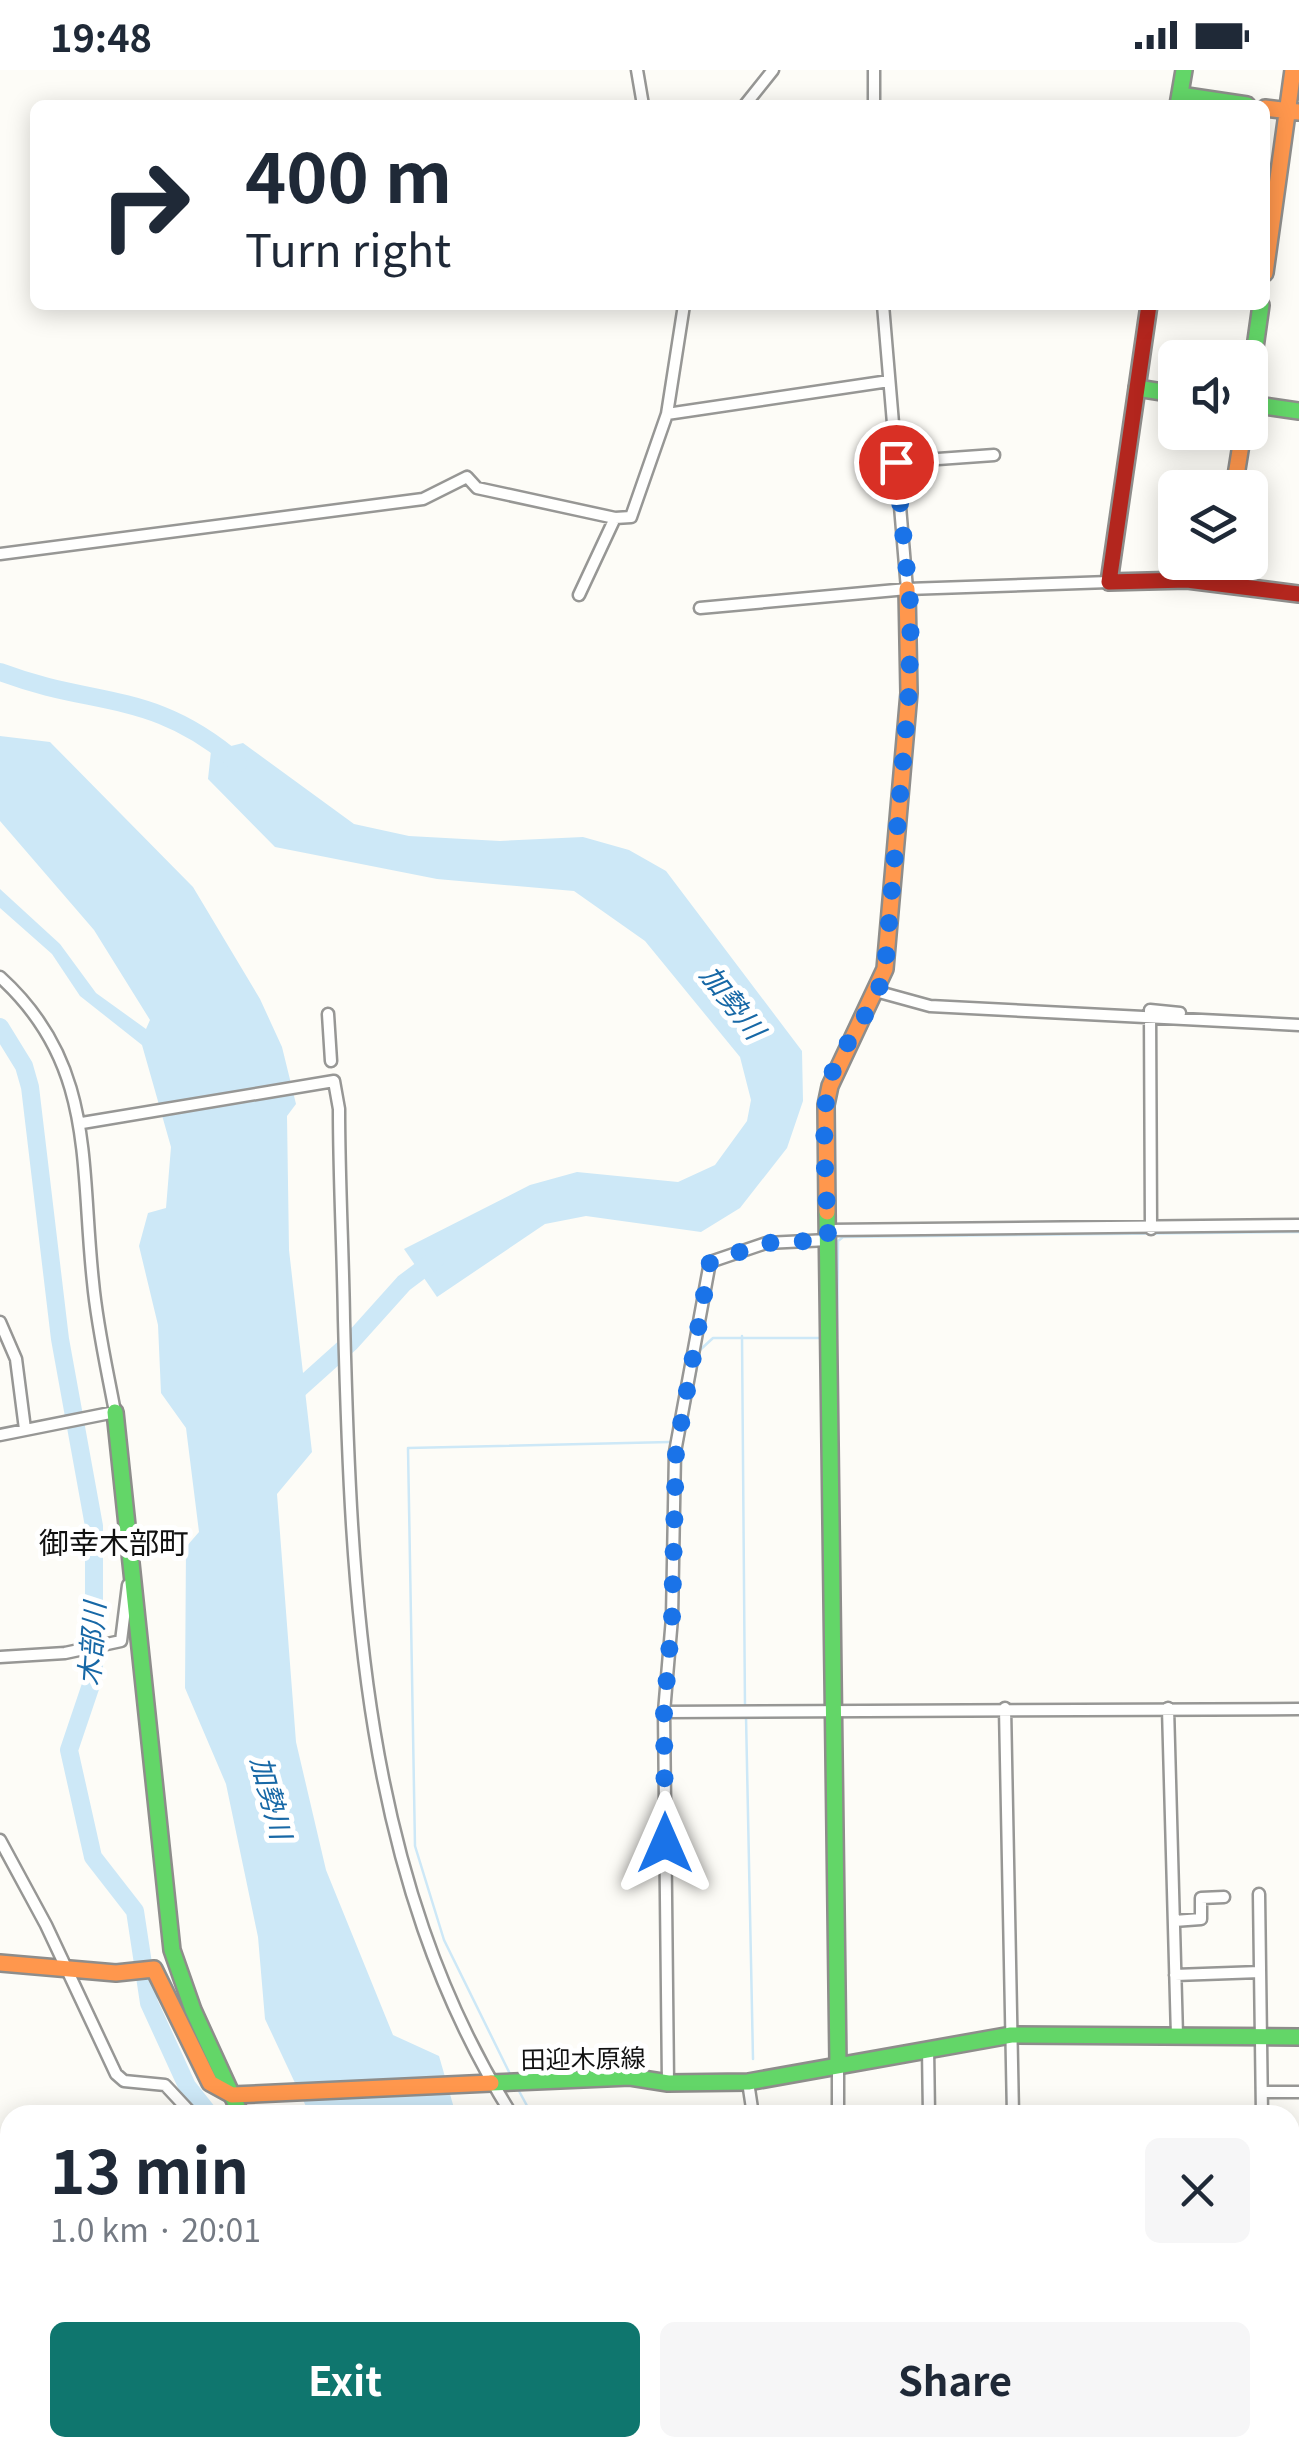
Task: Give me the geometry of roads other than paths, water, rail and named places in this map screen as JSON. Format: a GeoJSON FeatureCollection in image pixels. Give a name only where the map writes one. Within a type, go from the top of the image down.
{"type":"FeatureCollection","features":[{"type":"Feature","properties":{"kind":"street"},"geometry":{"type":"LineString","coordinates":[[637,70],[642,100]]}},
{"type":"Feature","properties":{"kind":"street"},"geometry":{"type":"LineString","coordinates":[[749,100],[773,70]]}},
{"type":"Feature","properties":{"kind":"street"},"geometry":{"type":"LineString","coordinates":[[874,70],[874,100]]}},
{"type":"Feature","properties":{"kind":"street"},"geometry":{"type":"LineString","coordinates":[[1179,100],[1184,70]]}},
{"type":"Feature","properties":{"kind":"street"},"geometry":{"type":"LineString","coordinates":[[1270,244],[1293,112],[1293,70]]}},
{"type":"Feature","properties":{"kind":"street"},"geometry":{"type":"LineString","coordinates":[[0,554],[423,500],[468,477],[477,488],[615,518],[631,517],[667,414],[683,310]]}},
{"type":"Feature","properties":{"kind":"street"},"geometry":{"type":"LineString","coordinates":[[838,2105],[826,1105],[830,1075],[879,992],[908,712],[907,589],[883,310]]}},
{"type":"Feature","properties":{"kind":"street"},"geometry":{"type":"LineString","coordinates":[[1109,582],[1148,310]]}},
{"type":"Feature","properties":{"kind":"street"},"geometry":{"type":"LineString","coordinates":[[1256,340],[1260,310]]}},
{"type":"Feature","properties":{"kind":"street"},"geometry":{"type":"LineString","coordinates":[[667,414],[889,381]]}},
{"type":"Feature","properties":{"kind":"street"},"geometry":{"type":"LineString","coordinates":[[1137,388],[1158,391]]}},
{"type":"Feature","properties":{"kind":"street"},"geometry":{"type":"LineString","coordinates":[[1268,407],[1299,411]]}},
{"type":"Feature","properties":{"kind":"street"},"geometry":{"type":"LineString","coordinates":[[896,462],[994,456]]}},
{"type":"Feature","properties":{"kind":"street"},"geometry":{"type":"LineString","coordinates":[[579,596],[615,518]]}},
{"type":"Feature","properties":{"kind":"street"},"geometry":{"type":"LineString","coordinates":[[700,608],[907,589],[1109,582],[1220,582],[1299,594]]}},
{"type":"Feature","properties":{"kind":"street"},"geometry":{"type":"LineString","coordinates":[[0,977],[36,1012],[60,1051],[82,1123],[93,1286],[115,1412],[172,1950],[236,2105]]}},
{"type":"Feature","properties":{"kind":"street"},"geometry":{"type":"LineString","coordinates":[[879,992],[930,1006],[1150,1018]]}},
{"type":"Feature","properties":{"kind":"street"},"geometry":{"type":"LineString","coordinates":[[1151,1230],[1150,1010],[1299,1024]]}},
{"type":"Feature","properties":{"kind":"street"},"geometry":{"type":"LineString","coordinates":[[328,1014],[331,1060]]}},
{"type":"Feature","properties":{"kind":"street"},"geometry":{"type":"LineString","coordinates":[[82,1123],[334,1081],[339,1109],[347,1474],[368,1714],[390,1812],[428,1940],[476,2058],[506,2105]]}},
{"type":"Feature","properties":{"kind":"street"},"geometry":{"type":"LineString","coordinates":[[668,2083],[664,1712],[672,1618],[676,1452],[710,1262],[766,1243],[828,1235],[1299,1225]]}},
{"type":"Feature","properties":{"kind":"street"},"geometry":{"type":"LineString","coordinates":[[0,1322],[16,1359],[25,1429]]}},
{"type":"Feature","properties":{"kind":"street"},"geometry":{"type":"LineString","coordinates":[[0,1435],[115,1412]]}},
{"type":"Feature","properties":{"kind":"street"},"geometry":{"type":"LineString","coordinates":[[0,1657],[72,1652],[121,1642],[130,1570]]}},
{"type":"Feature","properties":{"kind":"street"},"geometry":{"type":"LineString","coordinates":[[1005,1708],[1014,2105]]}},
{"type":"Feature","properties":{"kind":"street"},"geometry":{"type":"LineString","coordinates":[[1168,1708],[1177,2036]]}},
{"type":"Feature","properties":{"kind":"street"},"geometry":{"type":"LineString","coordinates":[[664,1712],[1299,1709]]}},
{"type":"Feature","properties":{"kind":"street"},"geometry":{"type":"LineString","coordinates":[[0,1840],[46,1924],[62,1968],[116,2074],[124,2081],[165,2085],[183,2105]]}},
{"type":"Feature","properties":{"kind":"street"},"geometry":{"type":"LineString","coordinates":[[1259,1894],[1262,2105]]}},
{"type":"Feature","properties":{"kind":"street"},"geometry":{"type":"LineString","coordinates":[[1174,1920],[1202,1919],[1201,1898],[1224,1898]]}},
{"type":"Feature","properties":{"kind":"street"},"geometry":{"type":"LineString","coordinates":[[0,1963],[127,1971],[148,1967],[162,1984],[210,2083],[232,2095]]}},
{"type":"Feature","properties":{"kind":"street"},"geometry":{"type":"LineString","coordinates":[[1175,1974],[1260,1972]]}},
{"type":"Feature","properties":{"kind":"street","name":"田迎木原線"},"geometry":{"type":"LineString","coordinates":[[232,2095],[630,2077],[668,2083],[748,2082],[1011,2035],[1299,2037]]}},
{"type":"Feature","properties":{"kind":"street"},"geometry":{"type":"LineString","coordinates":[[928,2048],[928,2105]]}},
{"type":"Feature","properties":{"kind":"street"},"geometry":{"type":"LineString","coordinates":[[748,2082],[752,2105]]}},
{"type":"Feature","properties":{"kind":"street"},"geometry":{"type":"LineString","coordinates":[[1262,2092],[1299,2092]]}},
{"type":"Feature","properties":{"kind":"water"},"geometry":{"type":"Polygon","coordinates":[[[0,736],[50,742],[193,887],[260,999],[282,1047],[296,1104],[287,1116],[289,1250],[312,1452],[277,1494],[296,1742],[326,1870],[393,2035],[439,2056],[453,2105],[305,2105],[265,2019],[258,1937],[226,1784],[185,1688],[186,1547],[199,1532],[186,1428],[161,1393],[158,1325],[139,1246],[148,1213],[166,1208],[171,1147],[142,1045],[80,996],[52,954],[0,908],[0,889],[60,944],[96,993],[146,1029],[150,1020],[94,930],[0,821],[0,736]]]}},
{"type":"Feature","properties":{"kind":"water"},"geometry":{"type":"Polygon","coordinates":[[[243,743],[354,824],[409,836],[500,841],[583,837],[629,850],[666,871],[802,1051],[803,1101],[787,1148],[740,1208],[701,1232],[586,1216],[545,1224],[437,1297],[404,1249],[530,1185],[577,1172],[678,1182],[715,1165],[747,1121],[751,1100],[740,1057],[645,941],[574,891],[437,879],[275,847],[208,779],[211,751],[243,743]]]}},
{"type":"Feature","properties":{"kind":"waterway","name":"加勢川"},"geometry":{"type":"LineString","coordinates":[[0,672],[150,711],[207,739],[238,763]]}},
{"type":"Feature","properties":{"kind":"waterway","name":"木部川"},"geometry":{"type":"LineString","coordinates":[[0,1027],[24,1066],[30,1087],[60,1339],[94,1526],[94,1676],[69,1750],[93,1857],[135,1911],[149,2003],[187,2086],[202,2105]]}},
{"type":"Feature","properties":{"kind":"waterway"},"geometry":{"type":"LineString","coordinates":[[837,1337],[838,1241],[843,1237],[1299,1232]]}},
{"type":"Feature","properties":{"kind":"waterway","name":"加勢川"},"geometry":{"type":"LineString","coordinates":[[292,1395],[351,1342],[404,1283],[436,1259]]}},
{"type":"Feature","properties":{"kind":"waterway"},"geometry":{"type":"LineString","coordinates":[[742,1336],[745,1708]]}},
{"type":"Feature","properties":{"kind":"waterway"},"geometry":{"type":"LineString","coordinates":[[683,1441],[700,1350],[713,1338],[824,1338]]}},
{"type":"Feature","properties":{"kind":"waterway"},"geometry":{"type":"LineString","coordinates":[[510,2074],[444,1940],[415,1846],[408,1448],[670,1442]]}},
{"type":"Feature","properties":{"kind":"waterway"},"geometry":{"type":"LineString","coordinates":[[746,1716],[753,2059]]}},
{"type":"Feature","properties":{"kind":"waterway"},"geometry":{"type":"LineString","coordinates":[[519,2091],[527,2105]]}},
{"type":"Feature","properties":{"kind":"district","name":"御幸木部町"},"geometry":{"type":"Point","coordinates":[114,1541]}}]}
